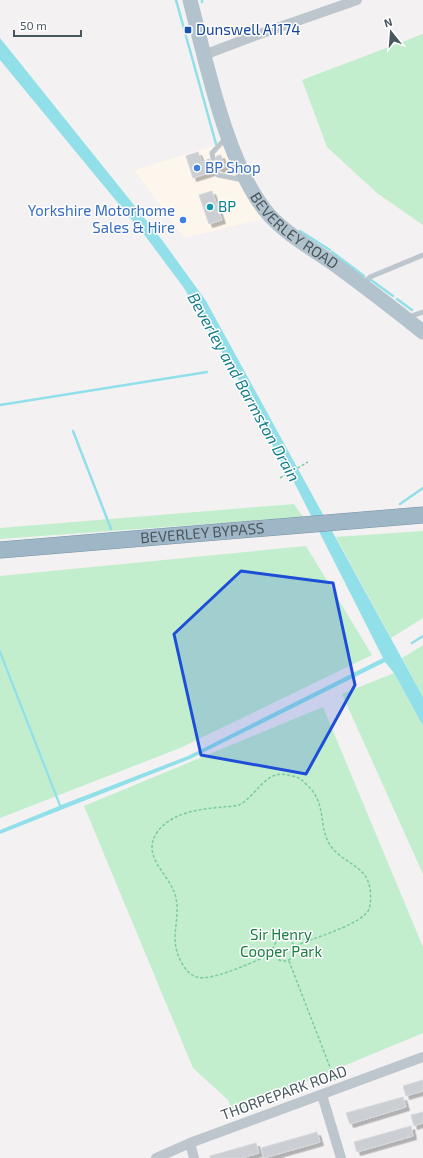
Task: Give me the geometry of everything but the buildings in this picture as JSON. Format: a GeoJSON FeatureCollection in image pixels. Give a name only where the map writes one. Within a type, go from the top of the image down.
{"type":"FeatureCollection","features":[{"type":"Feature","properties":{"kind":"highway","name":"BEVERLEY BYPASS"},"geometry":{"type":"LineString","coordinates":[[404,517],[423,510]]}},
{"type":"Feature","properties":{"kind":"highway","name":"BEVERLEY BYPASS"},"geometry":{"type":"LineString","coordinates":[[0,550],[423,516]]}},
{"type":"Feature","properties":{"kind":"main road","name":"BEVERLEY ROAD"},"geometry":{"type":"LineString","coordinates":[[190,0],[204,55],[228,136],[247,180],[259,201],[271,216],[288,232],[362,285],[423,332]]}},
{"type":"Feature","properties":{"kind":"street"},"geometry":{"type":"LineString","coordinates":[[204,55],[357,0]]}},
{"type":"Feature","properties":{"kind":"street","name":"THORPEPARK ROAD"},"geometry":{"type":"LineString","coordinates":[[156,1158],[190,1143],[322,1096],[423,1057]]}},
{"type":"Feature","properties":{"kind":"street"},"geometry":{"type":"LineString","coordinates":[[322,1096],[340,1158]]}},
{"type":"Feature","properties":{"kind":"street"},"geometry":{"type":"LineString","coordinates":[[190,1143],[194,1158]]}},
{"type":"Feature","properties":{"kind":"lane"},"geometry":{"type":"LineString","coordinates":[[213,158],[212,153],[228,136]]}},
{"type":"Feature","properties":{"kind":"lane"},"geometry":{"type":"LineString","coordinates":[[216,170],[218,175],[247,180]]}},
{"type":"Feature","properties":{"kind":"lane"},"geometry":{"type":"LineString","coordinates":[[362,285],[370,277],[423,255]]}},
{"type":"Feature","properties":{"kind":"lane"},"geometry":{"type":"LineString","coordinates":[[406,318],[423,312]]}},
{"type":"Feature","properties":{"kind":"path"},"geometry":{"type":"LineString","coordinates":[[280,478],[308,462]]}},
{"type":"Feature","properties":{"kind":"path"},"geometry":{"type":"LineString","coordinates":[[274,953],[210,978],[197,977],[188,972],[179,958],[175,947],[174,934],[177,912],[176,899],[170,882],[156,864],[152,854],[152,841],[158,830],[169,821],[187,812],[240,804],[270,778],[282,773],[299,777],[314,791],[320,803],[327,838],[331,846],[338,854],[364,873],[369,879],[371,896],[369,910],[357,921],[295,946]]}},
{"type":"Feature","properties":{"kind":"path"},"geometry":{"type":"LineString","coordinates":[[279,940],[290,940],[295,946],[294,956],[289,961],[278,960],[274,953],[274,946],[279,940]]}},
{"type":"Feature","properties":{"kind":"path"},"geometry":{"type":"LineString","coordinates":[[289,961],[338,1089]]}},
{"type":"Feature","properties":{"kind":"highlighted area"},"geometry":{"type":"Polygon","coordinates":[[[241,571],[333,583],[355,685],[306,774],[201,755],[174,634],[241,571]]]}},
{"type":"Feature","properties":{"kind":"shaded area"},"geometry":{"type":"Polygon","coordinates":[[[223,143],[231,165],[262,219],[184,238],[134,170],[223,143]]]}},
{"type":"Feature","properties":{"kind":"green space"},"geometry":{"type":"Polygon","coordinates":[[[423,34],[423,225],[377,193],[327,147],[302,80],[423,34]]]}},
{"type":"Feature","properties":{"kind":"green space"},"geometry":{"type":"Polygon","coordinates":[[[294,504],[303,517],[0,539],[0,528],[294,504]]]}},
{"type":"Feature","properties":{"kind":"green space"},"geometry":{"type":"Polygon","coordinates":[[[423,531],[423,618],[391,638],[336,537],[423,531]]]}},
{"type":"Feature","properties":{"kind":"green space"},"geometry":{"type":"Polygon","coordinates":[[[306,546],[372,655],[180,748],[0,818],[0,576],[306,546]]]}},
{"type":"Feature","properties":{"kind":"green space"},"geometry":{"type":"Polygon","coordinates":[[[423,645],[423,697],[402,658],[423,645]]]}},
{"type":"Feature","properties":{"kind":"green space"},"geometry":{"type":"Polygon","coordinates":[[[394,673],[423,726],[423,874],[342,694],[394,673]]]}},
{"type":"Feature","properties":{"kind":"green space","name":"Sir Henry Cooper Park"},"geometry":{"type":"Polygon","coordinates":[[[323,707],[423,947],[423,1033],[233,1112],[228,1100],[193,1068],[84,806],[323,707]]]}},
{"type":"Feature","properties":{"kind":"water","name":"Beverley and Barmston Drain"},"geometry":{"type":"Polygon","coordinates":[[[0,38],[162,240],[206,301],[423,697],[423,726],[394,673],[385,662],[190,759],[0,834],[0,830],[59,806],[0,655],[0,649],[61,805],[188,756],[383,658],[292,478],[288,475],[238,379],[184,288],[146,237],[0,60],[0,38]]]}},
{"type":"Feature","properties":{"kind":"waterway"},"geometry":{"type":"LineString","coordinates":[[176,0],[216,144]]}},
{"type":"Feature","properties":{"kind":"waterway"},"geometry":{"type":"LineString","coordinates":[[300,231],[330,250]]}},
{"type":"Feature","properties":{"kind":"waterway"},"geometry":{"type":"LineString","coordinates":[[332,252],[364,276]]}},
{"type":"Feature","properties":{"kind":"waterway"},"geometry":{"type":"LineString","coordinates":[[371,280],[393,296]]}},
{"type":"Feature","properties":{"kind":"waterway"},"geometry":{"type":"LineString","coordinates":[[397,299],[412,310]]}},
{"type":"Feature","properties":{"kind":"waterway"},"geometry":{"type":"LineString","coordinates":[[0,405],[207,372]]}},
{"type":"Feature","properties":{"kind":"waterway"},"geometry":{"type":"LineString","coordinates":[[73,431],[111,529]]}},
{"type":"Feature","properties":{"kind":"waterway"},"geometry":{"type":"LineString","coordinates":[[400,504],[423,488]]}},
{"type":"Feature","properties":{"kind":"waterway"},"geometry":{"type":"LineString","coordinates":[[412,643],[423,636]]}},
{"type":"Feature","properties":{"kind":"place","name":"Dunswell A1174"},"geometry":{"type":"Point","coordinates":[188,30]}},
{"type":"Feature","properties":{"kind":"place","name":"BP Shop"},"geometry":{"type":"Point","coordinates":[197,168]}},
{"type":"Feature","properties":{"kind":"place","name":"BP"},"geometry":{"type":"Point","coordinates":[210,207]}},
{"type":"Feature","properties":{"kind":"place","name":"Yorkshire Motorhome Sales & Hire"},"geometry":{"type":"Point","coordinates":[183,220]}}]}
